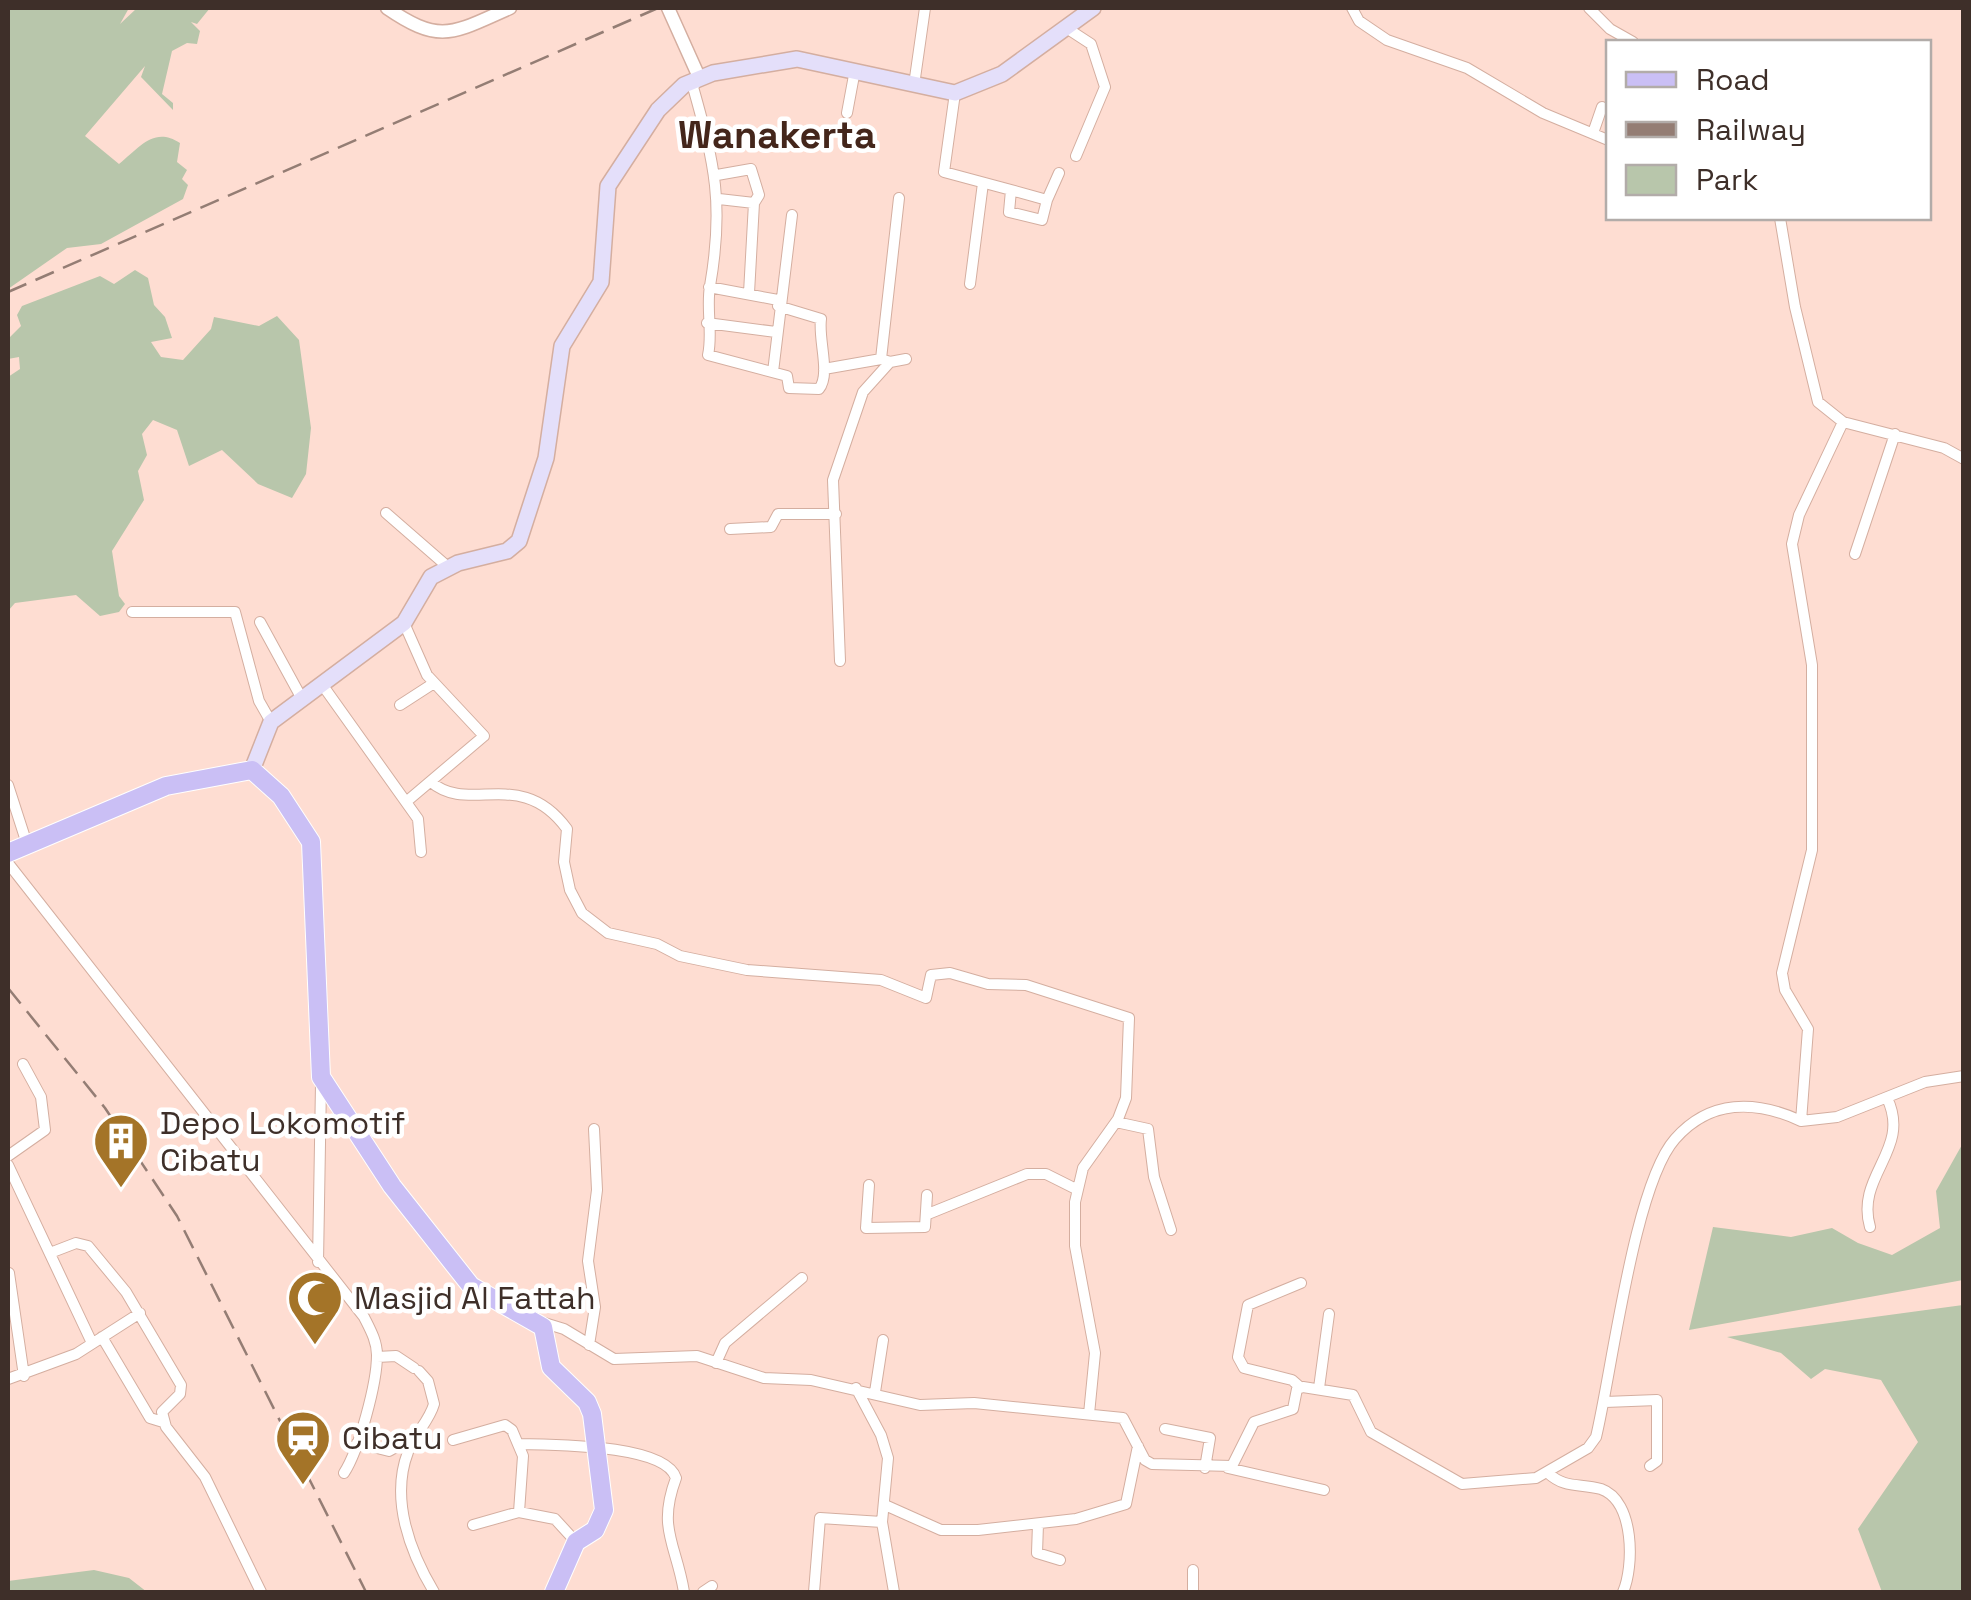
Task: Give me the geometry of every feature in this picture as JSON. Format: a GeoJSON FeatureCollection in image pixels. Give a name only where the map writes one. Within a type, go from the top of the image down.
{"type":"FeatureCollection","features":[{"type":"Feature","properties":{"kind":"main road"},"geometry":{"type":"LineString","coordinates":[[252,770],[271,722],[404,623],[424,584],[448,567],[493,556],[519,542],[548,445],[562,346],[601,282],[608,186],[658,110],[699,77],[797,59],[955,93],[1002,74],[1092,8]]}},
{"type":"Feature","properties":{"kind":"main road"},"geometry":{"type":"LineString","coordinates":[[8,853],[166,786],[252,770]]}},
{"type":"Feature","properties":{"kind":"main road"},"geometry":{"type":"LineString","coordinates":[[252,770],[281,796],[311,842],[321,1076],[392,1186],[471,1286],[486,1298],[537,1320],[545,1334],[551,1367],[586,1402],[592,1414],[603,1516],[592,1534],[576,1542],[554,1592]]}},
{"type":"Feature","properties":{"kind":"street"},"geometry":{"type":"LineString","coordinates":[[387,8],[418,28],[436,33],[510,8]]}},
{"type":"Feature","properties":{"kind":"street"},"geometry":{"type":"LineString","coordinates":[[668,8],[699,77],[692,87],[720,199],[709,287],[708,356],[787,376],[789,388],[807,391],[824,385],[818,339],[820,319],[749,293],[709,287]]}},
{"type":"Feature","properties":{"kind":"street"},"geometry":{"type":"LineString","coordinates":[[914,85],[925,8]]}},
{"type":"Feature","properties":{"kind":"street"},"geometry":{"type":"LineString","coordinates":[[1352,8],[1370,31],[1467,68],[1543,113],[1606,139]]}},
{"type":"Feature","properties":{"kind":"street"},"geometry":{"type":"LineString","coordinates":[[1589,8],[1610,29],[1629,40]]}},
{"type":"Feature","properties":{"kind":"street"},"geometry":{"type":"LineString","coordinates":[[1068,29],[1091,44],[1105,87],[1076,156]]}},
{"type":"Feature","properties":{"kind":"street"},"geometry":{"type":"LineString","coordinates":[[847,113],[855,70]]}},
{"type":"Feature","properties":{"kind":"street"},"geometry":{"type":"LineString","coordinates":[[955,93],[944,172],[1047,200]]}},
{"type":"Feature","properties":{"kind":"street"},"geometry":{"type":"LineString","coordinates":[[1593,133],[1602,107]]}},
{"type":"Feature","properties":{"kind":"street"},"geometry":{"type":"LineString","coordinates":[[717,176],[751,168],[759,195],[754,203],[749,293]]}},
{"type":"Feature","properties":{"kind":"street"},"geometry":{"type":"LineString","coordinates":[[1011,190],[1009,212],[1042,220],[1059,173]]}},
{"type":"Feature","properties":{"kind":"street"},"geometry":{"type":"LineString","coordinates":[[970,284],[983,183]]}},
{"type":"Feature","properties":{"kind":"street"},"geometry":{"type":"LineString","coordinates":[[840,660],[833,480],[863,392],[886,360],[899,198]]}},
{"type":"Feature","properties":{"kind":"street"},"geometry":{"type":"LineString","coordinates":[[720,199],[754,203]]}},
{"type":"Feature","properties":{"kind":"street"},"geometry":{"type":"LineString","coordinates":[[773,372],[778,303],[792,215]]}},
{"type":"Feature","properties":{"kind":"street"},"geometry":{"type":"LineString","coordinates":[[1780,220],[1814,395],[1843,422],[1895,434],[1964,459]]}},
{"type":"Feature","properties":{"kind":"street"},"geometry":{"type":"LineString","coordinates":[[708,323],[776,332]]}},
{"type":"Feature","properties":{"kind":"street"},"geometry":{"type":"LineString","coordinates":[[824,369],[906,359]]}},
{"type":"Feature","properties":{"kind":"street"},"geometry":{"type":"LineString","coordinates":[[1801,1121],[1808,1029],[1786,990],[1782,973],[1812,850],[1812,665],[1792,544],[1799,515],[1843,422]]}},
{"type":"Feature","properties":{"kind":"street"},"geometry":{"type":"LineString","coordinates":[[1855,554],[1895,434]]}},
{"type":"Feature","properties":{"kind":"street"},"geometry":{"type":"LineString","coordinates":[[386,512],[448,567]]}},
{"type":"Feature","properties":{"kind":"street"},"geometry":{"type":"LineString","coordinates":[[730,528],[772,527],[778,514],[836,514]]}},
{"type":"Feature","properties":{"kind":"street"},"geometry":{"type":"LineString","coordinates":[[132,612],[235,612],[258,701],[271,722]]}},
{"type":"Feature","properties":{"kind":"street"},"geometry":{"type":"LineString","coordinates":[[260,622],[301,697]]}},
{"type":"Feature","properties":{"kind":"street"},"geometry":{"type":"LineString","coordinates":[[404,623],[434,683],[484,736],[406,802]]}},
{"type":"Feature","properties":{"kind":"street"},"geometry":{"type":"LineString","coordinates":[[320,682],[406,802],[421,828],[421,852]]}},
{"type":"Feature","properties":{"kind":"street"},"geometry":{"type":"LineString","coordinates":[[400,705],[434,683]]}},
{"type":"Feature","properties":{"kind":"street"},"geometry":{"type":"LineString","coordinates":[[432,782],[445,792],[511,792],[545,806],[567,829],[565,870],[582,914],[598,928],[630,941],[748,970],[881,980],[926,998],[931,975],[955,973],[988,984],[1026,985],[1129,1018],[1124,1043],[1127,1092],[1116,1122],[1082,1168],[1076,1189],[1076,1246],[1095,1353],[1089,1414]]}},
{"type":"Feature","properties":{"kind":"street"},"geometry":{"type":"LineString","coordinates":[[8,786],[27,844]]}},
{"type":"Feature","properties":{"kind":"street"},"geometry":{"type":"LineString","coordinates":[[8,863],[318,1263],[364,1316],[377,1356],[357,1443],[344,1473]]}},
{"type":"Feature","properties":{"kind":"street"},"geometry":{"type":"LineString","coordinates":[[8,1156],[45,1130],[42,1097],[24,1064]]}},
{"type":"Feature","properties":{"kind":"street"},"geometry":{"type":"LineString","coordinates":[[318,1263],[321,1076]]}},
{"type":"Feature","properties":{"kind":"street"},"geometry":{"type":"LineString","coordinates":[[1300,1283],[1248,1305],[1238,1357],[1244,1368],[1292,1380],[1300,1387],[1353,1395],[1371,1432],[1453,1481],[1514,1483],[1548,1473],[1592,1444],[1605,1402],[1628,1280],[1657,1172],[1672,1142],[1688,1126],[1741,1104],[1765,1107],[1801,1121],[1837,1117],[1925,1082],[1964,1076]]}},
{"type":"Feature","properties":{"kind":"street"},"geometry":{"type":"LineString","coordinates":[[1870,1227],[1868,1196],[1896,1124],[1887,1098]]}},
{"type":"Feature","properties":{"kind":"street"},"geometry":{"type":"LineString","coordinates":[[1116,1122],[1148,1129],[1154,1177],[1171,1230]]}},
{"type":"Feature","properties":{"kind":"street"},"geometry":{"type":"LineString","coordinates":[[589,1345],[596,1307],[588,1260],[597,1190],[594,1129]]}},
{"type":"Feature","properties":{"kind":"street"},"geometry":{"type":"LineString","coordinates":[[8,1165],[97,1340],[150,1418],[163,1422]]}},
{"type":"Feature","properties":{"kind":"street"},"geometry":{"type":"LineString","coordinates":[[928,1214],[1026,1174],[1046,1174],[1076,1189]]}},
{"type":"Feature","properties":{"kind":"street"},"geometry":{"type":"LineString","coordinates":[[869,1185],[864,1228],[925,1227],[928,1195]]}},
{"type":"Feature","properties":{"kind":"street"},"geometry":{"type":"LineString","coordinates":[[50,1253],[76,1243],[88,1246],[140,1313],[181,1385],[180,1394],[161,1414],[163,1422],[198,1465],[261,1592]]}},
{"type":"Feature","properties":{"kind":"street"},"geometry":{"type":"LineString","coordinates":[[9,1274],[24,1376]]}},
{"type":"Feature","properties":{"kind":"street"},"geometry":{"type":"LineString","coordinates":[[716,1363],[725,1343],[802,1278]]}},
{"type":"Feature","properties":{"kind":"street"},"geometry":{"type":"LineString","coordinates":[[8,1379],[24,1376],[97,1340],[140,1313]]}},
{"type":"Feature","properties":{"kind":"street"},"geometry":{"type":"LineString","coordinates":[[1319,1388],[1329,1314]]}},
{"type":"Feature","properties":{"kind":"street"},"geometry":{"type":"LineString","coordinates":[[537,1320],[552,1323],[614,1359],[697,1356],[764,1378],[856,1388],[920,1405],[974,1403],[1123,1418],[1152,1464],[1228,1468],[1324,1490]]}},
{"type":"Feature","properties":{"kind":"street"},"geometry":{"type":"LineString","coordinates":[[875,1392],[883,1340]]}},
{"type":"Feature","properties":{"kind":"street"},"geometry":{"type":"LineString","coordinates":[[377,1356],[396,1356],[416,1370],[431,1388],[434,1404],[409,1449],[401,1502],[414,1557],[434,1592]]}},
{"type":"Feature","properties":{"kind":"street"},"geometry":{"type":"LineString","coordinates":[[1228,1468],[1238,1460],[1254,1422],[1293,1408],[1300,1387]]}},
{"type":"Feature","properties":{"kind":"street"},"geometry":{"type":"LineString","coordinates":[[856,1388],[885,1446],[889,1473],[882,1522],[894,1592]]}},
{"type":"Feature","properties":{"kind":"street"},"geometry":{"type":"LineString","coordinates":[[1605,1402],[1658,1400],[1657,1464],[1650,1466]]}},
{"type":"Feature","properties":{"kind":"street"},"geometry":{"type":"LineString","coordinates":[[452,1440],[505,1425],[520,1444],[524,1480],[519,1512]]}},
{"type":"Feature","properties":{"kind":"street"},"geometry":{"type":"LineString","coordinates":[[1165,1429],[1210,1438],[1205,1468]]}},
{"type":"Feature","properties":{"kind":"street"},"geometry":{"type":"LineString","coordinates":[[357,1443],[389,1451],[409,1449]]}},
{"type":"Feature","properties":{"kind":"street"},"geometry":{"type":"LineString","coordinates":[[520,1444],[650,1454],[676,1474],[665,1524],[677,1554],[684,1592]]}},
{"type":"Feature","properties":{"kind":"street"},"geometry":{"type":"LineString","coordinates":[[885,1505],[941,1530],[1038,1524],[1122,1507],[1131,1491],[1138,1446]]}},
{"type":"Feature","properties":{"kind":"street"},"geometry":{"type":"LineString","coordinates":[[1548,1473],[1557,1482],[1600,1489],[1615,1500],[1630,1545],[1623,1592]]}},
{"type":"Feature","properties":{"kind":"street"},"geometry":{"type":"LineString","coordinates":[[473,1524],[519,1512],[555,1519],[576,1542]]}},
{"type":"Feature","properties":{"kind":"street"},"geometry":{"type":"LineString","coordinates":[[814,1592],[820,1518],[882,1522]]}},
{"type":"Feature","properties":{"kind":"street"},"geometry":{"type":"LineString","coordinates":[[1038,1524],[1037,1552],[1060,1560]]}},
{"type":"Feature","properties":{"kind":"street"},"geometry":{"type":"LineString","coordinates":[[1193,1570],[1194,1592]]}},
{"type":"Feature","properties":{"kind":"green space"},"geometry":{"type":"Polygon","coordinates":[[[8,8],[129,8],[120,24],[137,8],[210,8],[197,24],[191,22],[200,31],[197,44],[187,43],[172,51],[162,94],[173,103],[173,110],[141,77],[145,66],[85,136],[119,164],[155,138],[171,138],[180,143],[177,162],[187,170],[182,179],[188,185],[183,199],[101,244],[67,248],[8,289],[8,8]]]}},
{"type":"Feature","properties":{"kind":"green space"},"geometry":{"type":"Polygon","coordinates":[[[135,270],[148,278],[154,305],[165,317],[172,338],[151,342],[161,357],[183,360],[211,329],[214,317],[259,326],[277,316],[299,340],[311,428],[306,474],[292,498],[258,484],[222,450],[189,466],[177,430],[153,420],[142,434],[147,455],[138,471],[144,500],[112,551],[119,596],[125,604],[119,612],[100,616],[76,595],[15,603],[8,611],[8,377],[20,369],[19,357],[8,359],[8,339],[21,326],[17,315],[22,306],[100,276],[114,284],[135,270]]]}},
{"type":"Feature","properties":{"kind":"green space"},"geometry":{"type":"Polygon","coordinates":[[[1963,1143],[1963,1280],[1689,1330],[1713,1227],[1791,1237],[1832,1228],[1858,1243],[1892,1255],[1940,1228],[1936,1191],[1963,1143]]]}},
{"type":"Feature","properties":{"kind":"green space"},"geometry":{"type":"Polygon","coordinates":[[[1963,1305],[1963,1592],[1882,1592],[1858,1529],[1918,1442],[1881,1380],[1825,1369],[1811,1379],[1781,1353],[1727,1337],[1963,1305]]]}},
{"type":"Feature","properties":{"kind":"green space"},"geometry":{"type":"Polygon","coordinates":[[[94,1570],[129,1578],[147,1592],[8,1592],[8,1581],[94,1570]]]}},
{"type":"Feature","properties":{"kind":"railway"},"geometry":{"type":"LineString","coordinates":[[8,292],[658,8]]}},
{"type":"Feature","properties":{"kind":"railway"},"geometry":{"type":"LineString","coordinates":[[8,988],[105,1108],[177,1216],[366,1592]]}},
{"type":"Feature","properties":{"kind":"place","name":"Depo Lokomotif Cibatu"},"geometry":{"type":"Point","coordinates":[121,1190]}},
{"type":"Feature","properties":{"kind":"place","name":"Masjid Al Fattah"},"geometry":{"type":"Point","coordinates":[315,1347]}},
{"type":"Feature","properties":{"kind":"place","name":"Cibatu"},"geometry":{"type":"Point","coordinates":[303,1487]}},
{"type":"Feature","properties":{"kind":"district","name":"Wanakerta"},"geometry":{"type":"Point","coordinates":[777,135]}}]}
